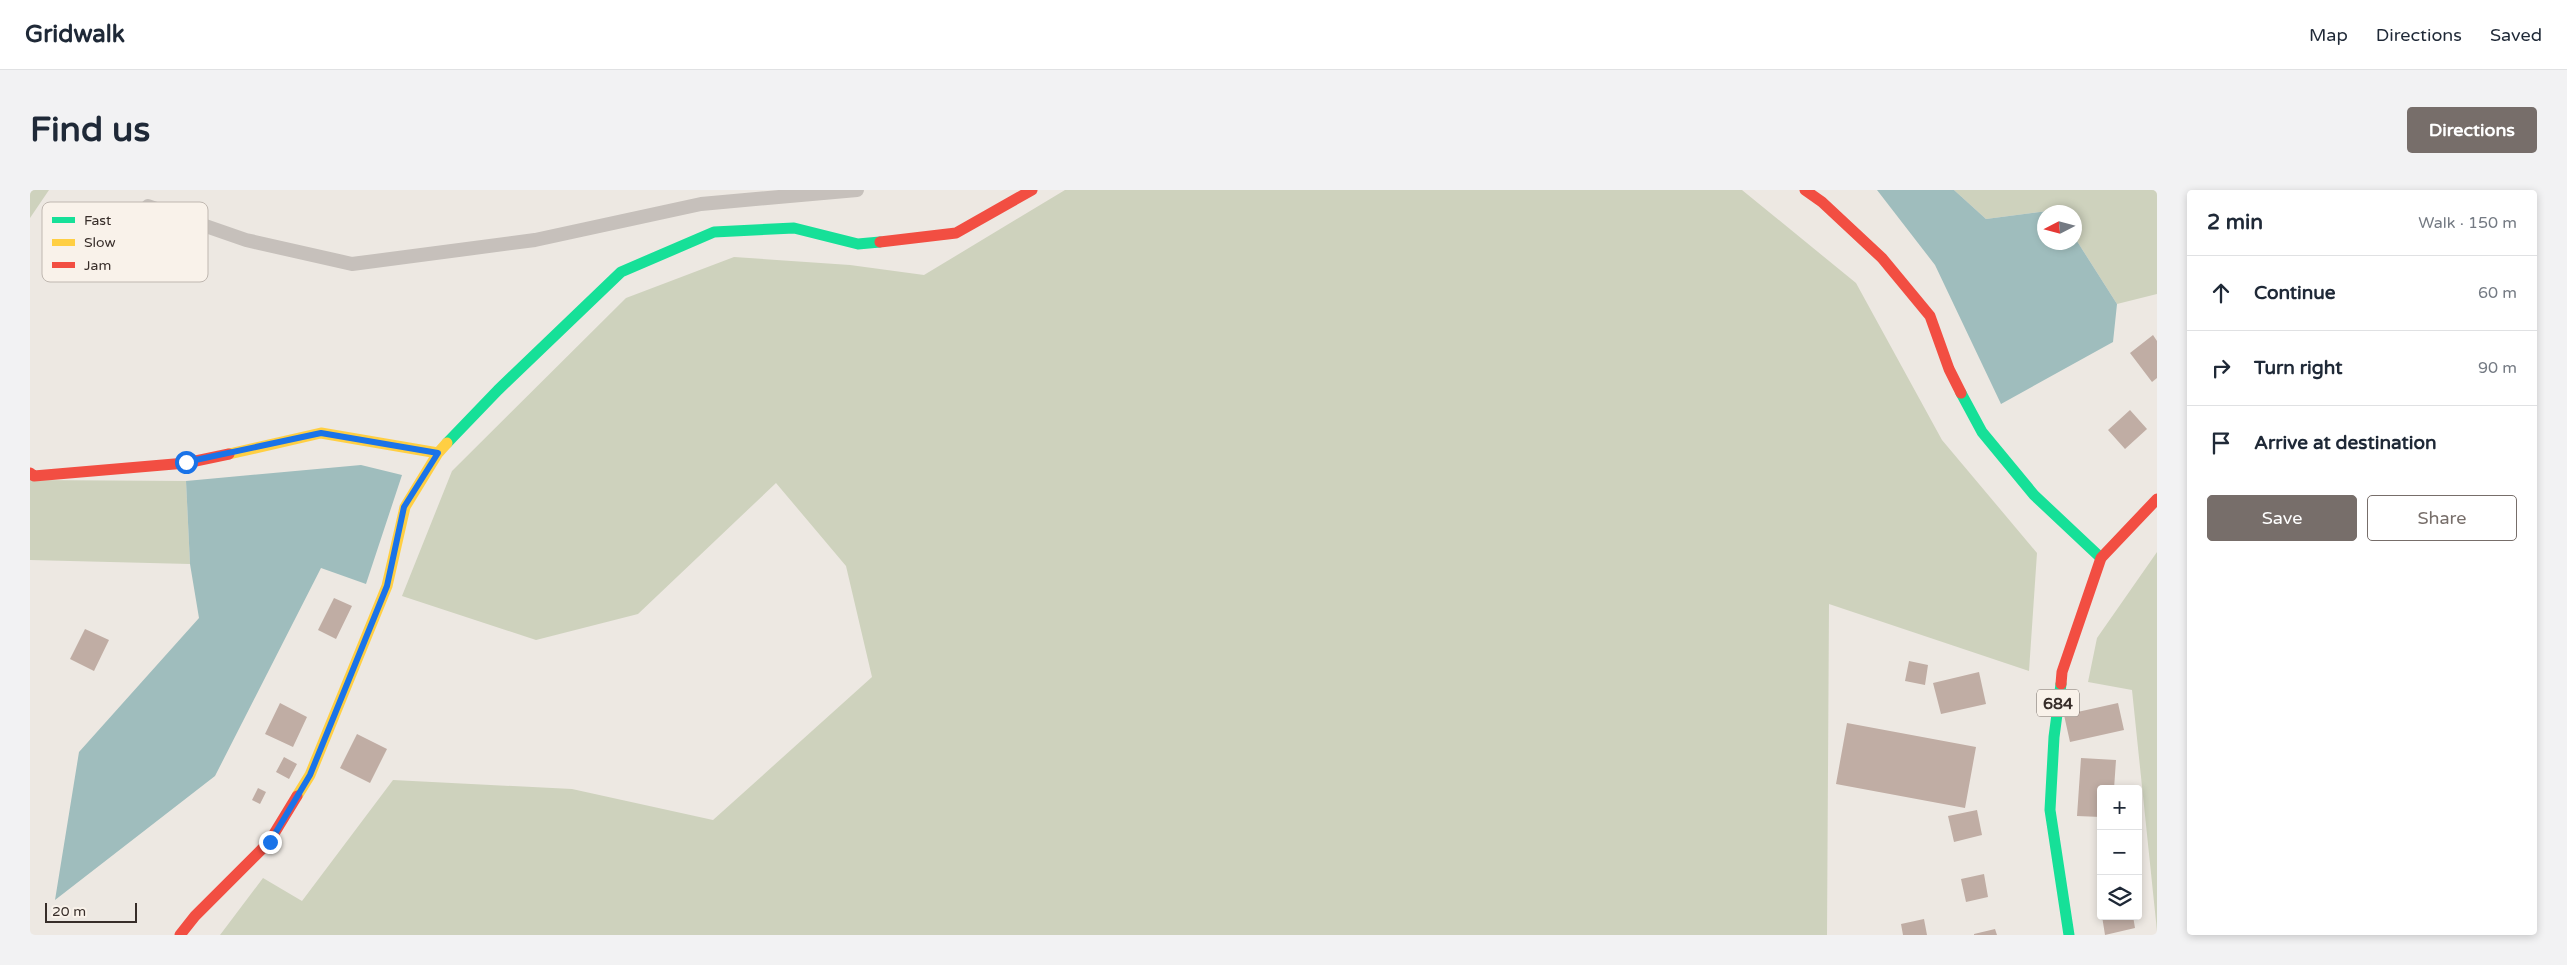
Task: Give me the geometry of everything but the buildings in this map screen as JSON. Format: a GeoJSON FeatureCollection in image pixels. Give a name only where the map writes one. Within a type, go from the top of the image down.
{"type":"FeatureCollection","features":[{"type":"Feature","properties":{"kind":"main road"},"geometry":{"type":"LineString","coordinates":[[180,935],[195,916],[270,842],[310,775],[387,586],[404,507],[438,453],[498,390],[621,272],[714,232],[794,228],[858,244],[956,234],[1032,190]]}},
{"type":"Feature","properties":{"kind":"main road"},"geometry":{"type":"LineString","coordinates":[[1805,190],[1822,202],[1882,258],[1930,316],[1949,369],[1982,432],[2034,495],[2101,558]]}},
{"type":"Feature","properties":{"kind":"main road"},"geometry":{"type":"LineString","coordinates":[[30,473],[34,476],[186,462],[321,433],[438,453]]}},
{"type":"Feature","properties":{"kind":"main road","name":"684"},"geometry":{"type":"LineString","coordinates":[[2069,935],[2050,810],[2054,737],[2062,672],[2101,558],[2157,499]]}},
{"type":"Feature","properties":{"kind":"lane"},"geometry":{"type":"LineString","coordinates":[[208,227],[246,240],[352,264],[535,240],[701,204],[858,190]]}},
{"type":"Feature","properties":{"kind":"green space"},"geometry":{"type":"Polygon","coordinates":[[[30,190],[49,190],[30,218],[30,190]]]}},
{"type":"Feature","properties":{"kind":"green space"},"geometry":{"type":"Polygon","coordinates":[[[1065,190],[1742,190],[1856,283],[1942,440],[2037,553],[2029,671],[1829,604],[1827,935],[220,935],[263,878],[302,901],[393,780],[572,789],[713,820],[872,677],[846,566],[776,483],[638,614],[536,640],[402,596],[452,471],[626,298],[734,257],[850,265],[924,275],[1065,190]]]}},
{"type":"Feature","properties":{"kind":"green space"},"geometry":{"type":"Polygon","coordinates":[[[1954,190],[2157,190],[2157,294],[2117,304],[2082,249],[2082,205],[2037,205],[2037,212],[1986,219],[1954,190]]]}},
{"type":"Feature","properties":{"kind":"green space"},"geometry":{"type":"Polygon","coordinates":[[[30,480],[186,481],[190,564],[30,560],[30,480]]]}},
{"type":"Feature","properties":{"kind":"green space"},"geometry":{"type":"Polygon","coordinates":[[[2157,552],[2157,931],[2132,690],[2088,682],[2097,638],[2157,552]]]}},
{"type":"Feature","properties":{"kind":"water"},"geometry":{"type":"Polygon","coordinates":[[[1877,190],[1954,190],[1986,219],[2037,212],[2037,250],[2082,249],[2117,304],[2113,342],[2001,404],[1935,265],[1877,190]]]}},
{"type":"Feature","properties":{"kind":"water"},"geometry":{"type":"Polygon","coordinates":[[[361,465],[402,475],[366,584],[321,568],[215,776],[55,900],[79,752],[199,618],[190,564],[186,481],[361,465]]]}},
{"type":"Feature","properties":{"kind":"traffic: fast"},"geometry":{"type":"LineString","coordinates":[[447,443],[498,390],[621,272],[714,232],[794,228],[858,244],[880,242]]}},
{"type":"Feature","properties":{"kind":"traffic: fast"},"geometry":{"type":"LineString","coordinates":[[1961,393],[1982,432],[2034,495],[2101,558]]}},
{"type":"Feature","properties":{"kind":"traffic: fast"},"geometry":{"type":"LineString","coordinates":[[2061,684],[2054,737],[2050,810],[2069,935]]}},
{"type":"Feature","properties":{"kind":"traffic: slow"},"geometry":{"type":"LineString","coordinates":[[229,454],[321,433],[438,453]]}},
{"type":"Feature","properties":{"kind":"traffic: slow"},"geometry":{"type":"LineString","coordinates":[[297,796],[310,775],[387,586],[405,507],[438,453],[447,443]]}},
{"type":"Feature","properties":{"kind":"traffic: jam"},"geometry":{"type":"LineString","coordinates":[[880,242],[956,233],[1032,190]]}},
{"type":"Feature","properties":{"kind":"traffic: jam"},"geometry":{"type":"LineString","coordinates":[[1805,190],[1822,202],[1882,258],[1930,316],[1949,369],[1961,393]]}},
{"type":"Feature","properties":{"kind":"traffic: jam"},"geometry":{"type":"LineString","coordinates":[[30,473],[34,476],[186,463],[229,454]]}},
{"type":"Feature","properties":{"kind":"traffic: jam"},"geometry":{"type":"LineString","coordinates":[[2061,684],[2062,672],[2101,558],[2157,499]]}},
{"type":"Feature","properties":{"kind":"traffic: jam"},"geometry":{"type":"LineString","coordinates":[[180,935],[195,916],[269,842],[297,796]]}},
{"type":"Feature","properties":{"kind":"route"},"geometry":{"type":"LineString","coordinates":[[186,462],[321,433],[438,453],[404,507],[387,586],[310,775],[270,842]]}}]}
